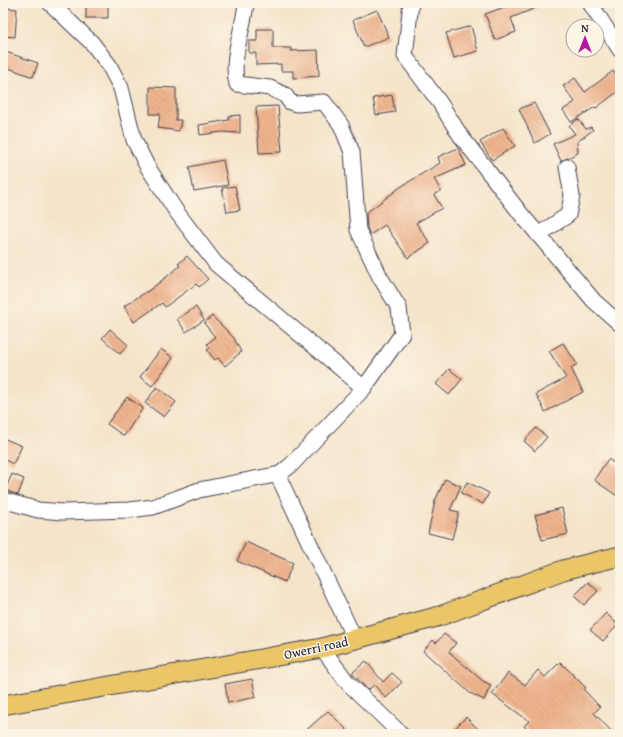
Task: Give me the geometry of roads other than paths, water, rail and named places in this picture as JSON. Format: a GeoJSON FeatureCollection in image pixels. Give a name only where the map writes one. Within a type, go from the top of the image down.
{"type":"FeatureCollection","features":[{"type":"Feature","properties":{"kind":"main road","name":"Owerri road"},"geometry":{"type":"LineString","coordinates":[[3,705],[322,648],[440,616],[563,570],[620,556]]}},
{"type":"Feature","properties":{"kind":"street"},"geometry":{"type":"LineString","coordinates":[[50,3],[92,43],[109,65],[121,88],[134,140],[147,166],[176,211],[216,264],[364,388]]}},
{"type":"Feature","properties":{"kind":"street"},"geometry":{"type":"LineString","coordinates":[[3,500],[38,510],[63,512],[130,510],[153,507],[198,490],[280,474],[291,465],[364,388],[402,334],[398,308],[380,277],[358,230],[352,152],[341,125],[324,102],[296,104],[290,102],[285,95],[270,88],[237,84],[235,77],[237,48],[245,19],[246,3]]}},
{"type":"Feature","properties":{"kind":"street"},"geometry":{"type":"LineString","coordinates":[[411,3],[405,56],[440,103],[460,135],[538,235],[594,301],[620,324]]}},
{"type":"Feature","properties":{"kind":"street"},"geometry":{"type":"LineString","coordinates":[[590,3],[620,50]]}},
{"type":"Feature","properties":{"kind":"street"},"geometry":{"type":"LineString","coordinates":[[538,235],[568,215],[572,196],[567,167]]}},
{"type":"Feature","properties":{"kind":"street"},"geometry":{"type":"LineString","coordinates":[[280,474],[280,480],[355,640]]}},
{"type":"Feature","properties":{"kind":"street"},"geometry":{"type":"LineString","coordinates":[[322,648],[347,682],[402,734]]}}]}
